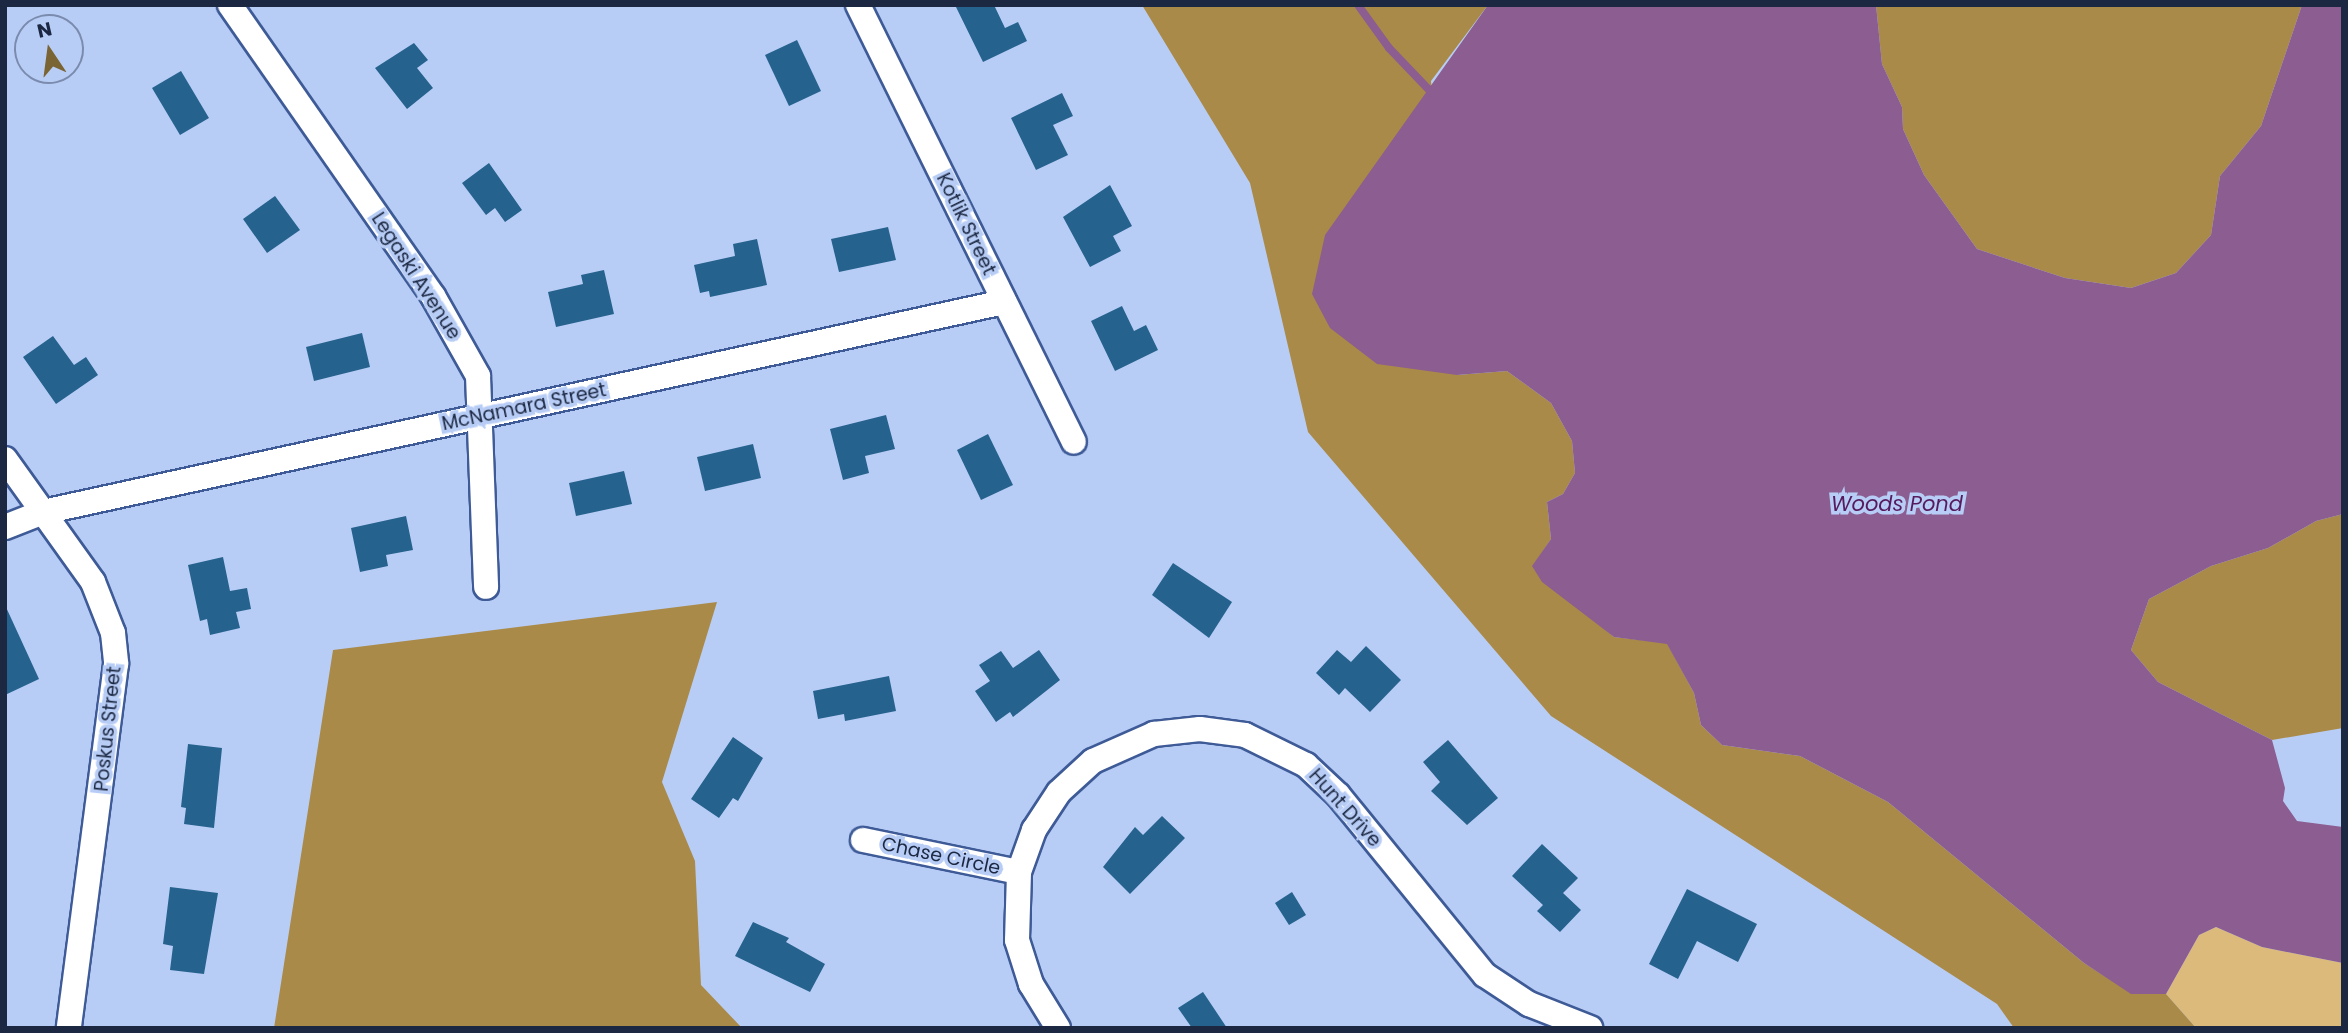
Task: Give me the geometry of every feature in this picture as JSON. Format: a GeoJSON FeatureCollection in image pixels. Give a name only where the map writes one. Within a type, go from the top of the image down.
{"type":"FeatureCollection","features":[{"type":"Feature","properties":{"kind":"street","name":"Legaski Avenue"},"geometry":{"type":"LineString","coordinates":[[230,5],[433,296],[478,376],[486,587]]}},
{"type":"Feature","properties":{"kind":"street","name":"Kotlik Street"},"geometry":{"type":"LineString","coordinates":[[858,5],[1074,442]]}},
{"type":"Feature","properties":{"kind":"street","name":"McNamara Street"},"geometry":{"type":"LineString","coordinates":[[5,527],[43,512],[1004,302]]}},
{"type":"Feature","properties":{"kind":"street","name":"Poskus Street"},"geometry":{"type":"LineString","coordinates":[[5,459],[93,582],[113,633],[116,664],[69,1028]]}},
{"type":"Feature","properties":{"kind":"street","name":"Hunt Drive"},"geometry":{"type":"LineString","coordinates":[[1058,1028],[1023,962],[1015,918],[1019,872],[1045,810],[1075,776],[1112,750],[1177,730],[1245,735],[1286,752],[1323,779],[1485,975],[1529,1004],[1590,1028]]}},
{"type":"Feature","properties":{"kind":"street","name":"Chase Circle"},"geometry":{"type":"LineString","coordinates":[[863,840],[1019,872]]}},
{"type":"Feature","properties":{"kind":"shaded area"},"geometry":{"type":"Polygon","coordinates":[[[1142,5],[1488,5],[1431,81],[1457,375],[1507,371],[1551,403],[1572,441],[1575,473],[1563,494],[1547,502],[1551,539],[1533,566],[1614,637],[1667,643],[1694,693],[1701,725],[1722,745],[1800,756],[1888,802],[2084,963],[2131,993],[2166,994],[2196,1028],[2014,1028],[1997,1004],[1551,716],[1308,432],[1250,183],[1142,5]]]}},
{"type":"Feature","properties":{"kind":"shaded area"},"geometry":{"type":"Polygon","coordinates":[[[1876,5],[2302,5],[2261,126],[2220,176],[2211,235],[2176,273],[2131,288],[2065,278],[1977,249],[1924,175],[1903,129],[1902,107],[1882,64],[1876,5]]]}},
{"type":"Feature","properties":{"kind":"shaded area"},"geometry":{"type":"Polygon","coordinates":[[[2343,514],[2343,728],[2272,740],[2158,682],[2131,650],[2149,599],[2211,566],[2268,548],[2316,521],[2343,514]]]}},
{"type":"Feature","properties":{"kind":"shaded area"},"geometry":{"type":"Polygon","coordinates":[[[717,602],[662,782],[695,861],[701,985],[742,1028],[274,1028],[333,650],[717,602]]]}},
{"type":"Feature","properties":{"kind":"shaded area"},"geometry":{"type":"Polygon","coordinates":[[[2216,927],[2262,947],[2343,963],[2343,1028],[2196,1028],[2166,994],[2199,935],[2216,927]]]}},
{"type":"Feature","properties":{"kind":"water","name":"Woods Pond"},"geometry":{"type":"Polygon","coordinates":[[[1488,5],[1876,5],[1882,64],[1902,107],[1903,129],[1924,175],[1977,249],[2065,278],[2131,288],[2176,273],[2211,235],[2220,176],[2261,126],[2302,5],[2343,5],[2343,514],[2316,521],[2268,548],[2211,566],[2149,599],[2131,650],[2158,682],[2272,740],[2285,788],[2283,801],[2297,821],[2343,827],[2343,963],[2262,947],[2216,927],[2199,935],[2166,994],[2131,994],[2084,963],[1888,802],[1800,756],[1722,745],[1701,725],[1694,693],[1667,644],[1614,637],[1542,582],[1532,566],[1551,539],[1547,502],[1563,494],[1575,473],[1572,441],[1551,403],[1507,371],[1457,375],[1377,364],[1330,328],[1312,294],[1325,235],[1488,5]]]}},
{"type":"Feature","properties":{"kind":"building"},"geometry":{"type":"Polygon","coordinates":[[[955,5],[994,5],[1005,28],[1018,22],[1027,41],[983,62],[955,5]]]}},
{"type":"Feature","properties":{"kind":"building"},"geometry":{"type":"Polygon","coordinates":[[[797,40],[821,91],[789,106],[765,55],[797,40]]]}},
{"type":"Feature","properties":{"kind":"building"},"geometry":{"type":"Polygon","coordinates":[[[414,43],[428,60],[417,68],[433,88],[407,109],[375,68],[414,43]]]}},
{"type":"Feature","properties":{"kind":"building"},"geometry":{"type":"Polygon","coordinates":[[[181,71],[209,118],[180,135],[152,88],[181,71]]]}},
{"type":"Feature","properties":{"kind":"building"},"geometry":{"type":"Polygon","coordinates":[[[1062,93],[1073,116],[1053,125],[1068,155],[1036,170],[1011,118],[1062,93]]]}},
{"type":"Feature","properties":{"kind":"building"},"geometry":{"type":"Polygon","coordinates":[[[489,163],[522,210],[505,222],[495,208],[486,215],[462,183],[489,163]]]}},
{"type":"Feature","properties":{"kind":"building"},"geometry":{"type":"Polygon","coordinates":[[[1110,185],[1132,226],[1113,236],[1121,251],[1090,267],[1063,217],[1110,185]]]}},
{"type":"Feature","properties":{"kind":"building"},"geometry":{"type":"Polygon","coordinates":[[[275,196],[300,230],[267,253],[243,219],[275,196]]]}},
{"type":"Feature","properties":{"kind":"building"},"geometry":{"type":"Polygon","coordinates":[[[888,227],[896,260],[839,272],[831,239],[888,227]]]}},
{"type":"Feature","properties":{"kind":"building"},"geometry":{"type":"Polygon","coordinates":[[[757,239],[767,285],[710,297],[709,291],[700,293],[694,265],[735,256],[733,244],[757,239]]]}},
{"type":"Feature","properties":{"kind":"building"},"geometry":{"type":"Polygon","coordinates":[[[604,270],[614,314],[556,327],[548,292],[583,284],[581,275],[604,270]]]}},
{"type":"Feature","properties":{"kind":"building"},"geometry":{"type":"Polygon","coordinates":[[[1122,306],[1134,331],[1146,325],[1158,350],[1115,371],[1091,321],[1122,306]]]}},
{"type":"Feature","properties":{"kind":"building"},"geometry":{"type":"Polygon","coordinates":[[[362,333],[370,367],[314,381],[306,347],[362,333]]]}},
{"type":"Feature","properties":{"kind":"building"},"geometry":{"type":"Polygon","coordinates":[[[53,336],[74,365],[86,357],[98,375],[56,404],[23,357],[53,336]]]}},
{"type":"Feature","properties":{"kind":"building"},"geometry":{"type":"Polygon","coordinates":[[[886,415],[895,449],[865,456],[869,473],[843,480],[830,429],[886,415]]]}},
{"type":"Feature","properties":{"kind":"building"},"geometry":{"type":"Polygon","coordinates":[[[988,434],[1013,485],[981,500],[957,450],[988,434]]]}},
{"type":"Feature","properties":{"kind":"building"},"geometry":{"type":"Polygon","coordinates":[[[753,444],[761,478],[705,491],[697,457],[753,444]]]}},
{"type":"Feature","properties":{"kind":"building"},"geometry":{"type":"Polygon","coordinates":[[[624,471],[632,504],[576,516],[569,483],[624,471]]]}},
{"type":"Feature","properties":{"kind":"building"},"geometry":{"type":"Polygon","coordinates":[[[406,516],[413,550],[386,555],[388,566],[360,572],[351,528],[406,516]]]}},
{"type":"Feature","properties":{"kind":"building"},"geometry":{"type":"Polygon","coordinates":[[[223,557],[230,591],[247,588],[251,609],[236,612],[240,628],[210,635],[207,619],[200,621],[188,565],[223,557]]]}},
{"type":"Feature","properties":{"kind":"building"},"geometry":{"type":"Polygon","coordinates":[[[1173,563],[1232,602],[1209,638],[1152,595],[1173,563]]]}},
{"type":"Feature","properties":{"kind":"building"},"geometry":{"type":"Polygon","coordinates":[[[5,605],[39,679],[5,695],[5,605]]]}},
{"type":"Feature","properties":{"kind":"building"},"geometry":{"type":"Polygon","coordinates":[[[1366,646],[1401,680],[1370,712],[1345,688],[1339,695],[1316,673],[1337,650],[1351,662],[1366,646]]]}},
{"type":"Feature","properties":{"kind":"building"},"geometry":{"type":"Polygon","coordinates":[[[1039,650],[1060,680],[1013,717],[1010,712],[996,722],[975,691],[990,681],[979,665],[1001,651],[1013,668],[1039,650]]]}},
{"type":"Feature","properties":{"kind":"building"},"geometry":{"type":"Polygon","coordinates":[[[889,676],[896,711],[845,721],[844,714],[818,719],[813,691],[889,676]]]}},
{"type":"Feature","properties":{"kind":"building"},"geometry":{"type":"Polygon","coordinates":[[[733,737],[763,758],[738,801],[733,798],[719,818],[691,799],[733,737]]]}},
{"type":"Feature","properties":{"kind":"building"},"geometry":{"type":"Polygon","coordinates":[[[1448,740],[1498,798],[1467,825],[1431,791],[1440,782],[1423,762],[1448,740]]]}},
{"type":"Feature","properties":{"kind":"building"},"geometry":{"type":"Polygon","coordinates":[[[188,744],[222,748],[214,828],[184,824],[186,808],[181,807],[188,744]]]}},
{"type":"Feature","properties":{"kind":"building"},"geometry":{"type":"Polygon","coordinates":[[[1162,816],[1185,838],[1130,894],[1103,867],[1135,827],[1143,835],[1162,816]]]}},
{"type":"Feature","properties":{"kind":"building"},"geometry":{"type":"Polygon","coordinates":[[[1542,844],[1578,878],[1563,893],[1581,910],[1560,932],[1537,911],[1543,905],[1512,876],[1542,844]]]}},
{"type":"Feature","properties":{"kind":"building"},"geometry":{"type":"Polygon","coordinates":[[[170,887],[218,893],[204,974],[170,970],[173,946],[163,944],[170,887]]]}},
{"type":"Feature","properties":{"kind":"building"},"geometry":{"type":"Polygon","coordinates":[[[1687,889],[1757,924],[1738,962],[1697,941],[1678,979],[1649,964],[1687,889]]]}},
{"type":"Feature","properties":{"kind":"building"},"geometry":{"type":"Polygon","coordinates":[[[1292,892],[1306,915],[1289,925],[1275,903],[1292,892]]]}},
{"type":"Feature","properties":{"kind":"building"},"geometry":{"type":"Polygon","coordinates":[[[753,922],[789,938],[786,942],[825,964],[810,992],[735,956],[753,922]]]}},
{"type":"Feature","properties":{"kind":"building"},"geometry":{"type":"Polygon","coordinates":[[[1203,992],[1227,1028],[1192,1028],[1178,1008],[1203,992]]]}},
{"type":"Feature","properties":{"kind":"waterway"},"geometry":{"type":"LineString","coordinates":[[1358,5],[1389,48],[1432,93]]}}]}
